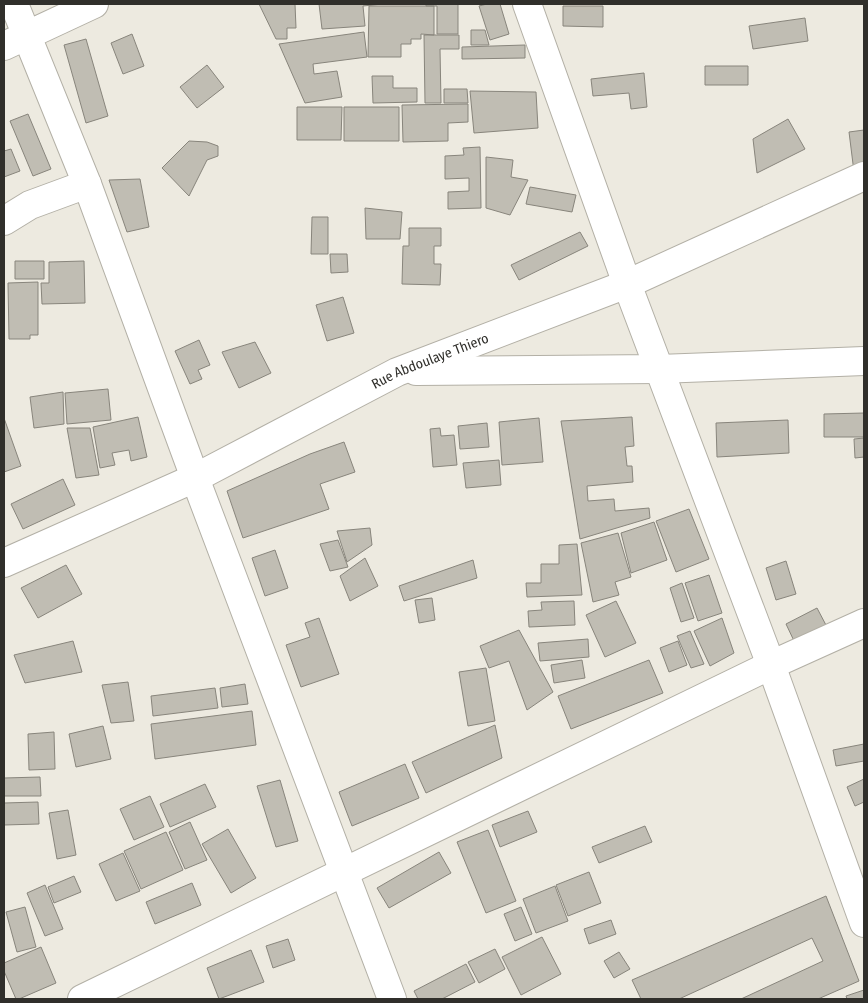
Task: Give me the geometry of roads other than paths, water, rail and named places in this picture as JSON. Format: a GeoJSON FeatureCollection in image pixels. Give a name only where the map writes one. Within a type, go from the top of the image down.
{"type":"FeatureCollection","features":[{"type":"Feature","properties":{"kind":"street"},"geometry":{"type":"LineString","coordinates":[[14,4],[15,41],[87,184],[195,478],[392,999]]}},
{"type":"Feature","properties":{"kind":"street"},"geometry":{"type":"LineString","coordinates":[[15,41],[94,4]]}},
{"type":"Feature","properties":{"kind":"street"},"geometry":{"type":"LineString","coordinates":[[527,4],[627,284],[771,665],[864,923]]}},
{"type":"Feature","properties":{"kind":"street","name":"Rue Abdoulaye Thiero"},"geometry":{"type":"LineString","coordinates":[[4,563],[195,478],[397,372],[627,284],[864,176]]}},
{"type":"Feature","properties":{"kind":"street"},"geometry":{"type":"LineString","coordinates":[[4,221],[30,205],[87,184]]}},
{"type":"Feature","properties":{"kind":"street"},"geometry":{"type":"LineString","coordinates":[[397,372],[659,369],[864,360]]}},
{"type":"Feature","properties":{"kind":"street"},"geometry":{"type":"LineString","coordinates":[[82,999],[771,665],[864,623]]}}]}
